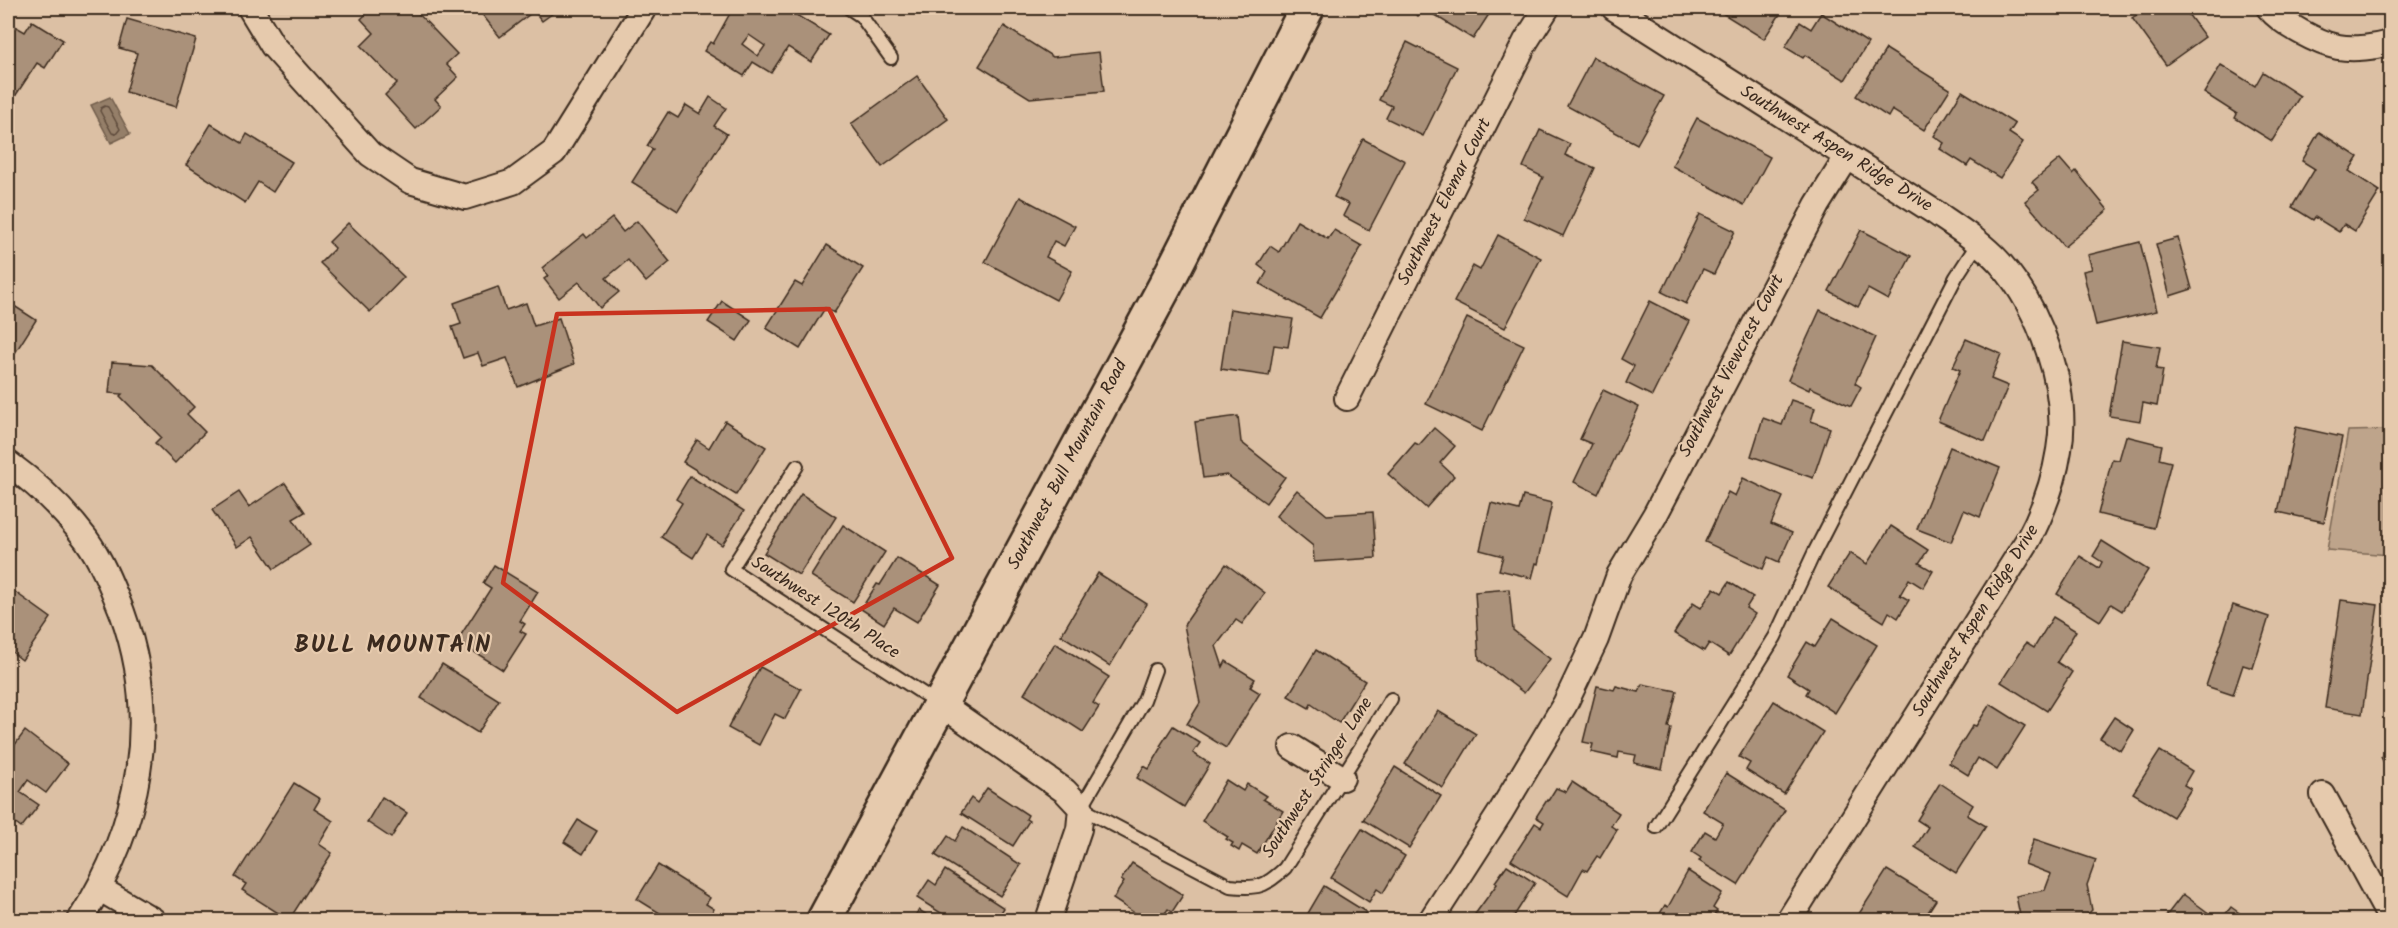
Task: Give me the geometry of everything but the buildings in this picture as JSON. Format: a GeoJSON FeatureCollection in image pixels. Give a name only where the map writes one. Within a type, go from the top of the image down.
{"type":"FeatureCollection","features":[{"type":"Feature","properties":{"kind":"main road","name":"Southwest Bull Mountain Road"},"geometry":{"type":"LineString","coordinates":[[824,921],[1165,286],[1307,8]]}},
{"type":"Feature","properties":{"kind":"street"},"geometry":{"type":"LineString","coordinates":[[250,8],[273,46],[370,154],[410,181],[465,197],[513,182],[554,152],[644,8]]}},
{"type":"Feature","properties":{"kind":"street","name":"Southwest Elemar Court"},"geometry":{"type":"LineString","coordinates":[[1347,398],[1526,41],[1547,8]]}},
{"type":"Feature","properties":{"kind":"street","name":"Southwest Aspen Ridge Drive"},"geometry":{"type":"LineString","coordinates":[[1614,8],[1944,218],[1978,243],[2000,263],[2031,309],[2044,334],[2056,384],[2061,419],[2060,448],[2041,515],[2028,540],[1789,921]]}},
{"type":"Feature","properties":{"kind":"street"},"geometry":{"type":"LineString","coordinates":[[2269,8],[2301,32],[2339,47],[2379,46],[2391,43]]}},
{"type":"Feature","properties":{"kind":"street","name":"Southwest Viewcrest Court"},"geometry":{"type":"LineString","coordinates":[[1431,921],[1500,813],[1565,704],[1596,639],[1619,575],[1655,515],[1817,205],[1847,158]]}},
{"type":"Feature","properties":{"kind":"street"},"geometry":{"type":"LineString","coordinates":[[8,463],[55,504],[87,540],[110,581],[132,646],[142,708],[141,753],[135,794],[123,837],[100,889],[80,921]]}},
{"type":"Feature","properties":{"kind":"street"},"geometry":{"type":"LineString","coordinates":[[940,704],[1065,791],[1082,808],[1079,829],[1048,921]]}},
{"type":"Feature","properties":{"kind":"street"},"geometry":{"type":"LineString","coordinates":[[1292,747],[1342,778]]}},
{"type":"Feature","properties":{"kind":"street"},"geometry":{"type":"LineString","coordinates":[[2323,795],[2391,918]]}},
{"type":"Feature","properties":{"kind":"street"},"geometry":{"type":"LineString","coordinates":[[100,889],[153,921]]}},
{"type":"Feature","properties":{"kind":"lane"},"geometry":{"type":"LineString","coordinates":[[849,8],[861,16],[891,58]]}},
{"type":"Feature","properties":{"kind":"lane"},"geometry":{"type":"LineString","coordinates":[[1656,827],[1775,637],[1819,543],[1956,277],[1978,243]]}},
{"type":"Feature","properties":{"kind":"lane","name":"Southwest 120th Place"},"geometry":{"type":"LineString","coordinates":[[796,466],[731,569],[940,704]]}},
{"type":"Feature","properties":{"kind":"lane"},"geometry":{"type":"LineString","coordinates":[[1082,808],[1144,700],[1155,670]]}},
{"type":"Feature","properties":{"kind":"lane","name":"Southwest Stringer Lane"},"geometry":{"type":"LineString","coordinates":[[1082,808],[1230,886],[1251,888],[1269,883],[1285,868],[1391,699]]}},
{"type":"Feature","properties":{"kind":"highlighted area"},"geometry":{"type":"Polygon","coordinates":[[[829,309],[952,558],[677,712],[503,583],[557,314],[829,309]]]}},
{"type":"Feature","properties":{"kind":"shaded area"},"geometry":{"type":"Polygon","coordinates":[[[2390,430],[2390,555],[2327,550],[2348,431],[2390,430]]]}},
{"type":"Feature","properties":{"kind":"water"},"geometry":{"type":"Polygon","coordinates":[[[110,97],[130,134],[111,143],[91,105],[110,97]]]}},
{"type":"Feature","properties":{"kind":"district","name":"BULL MOUNTAIN"},"geometry":{"type":"Point","coordinates":[393,645]}}]}
